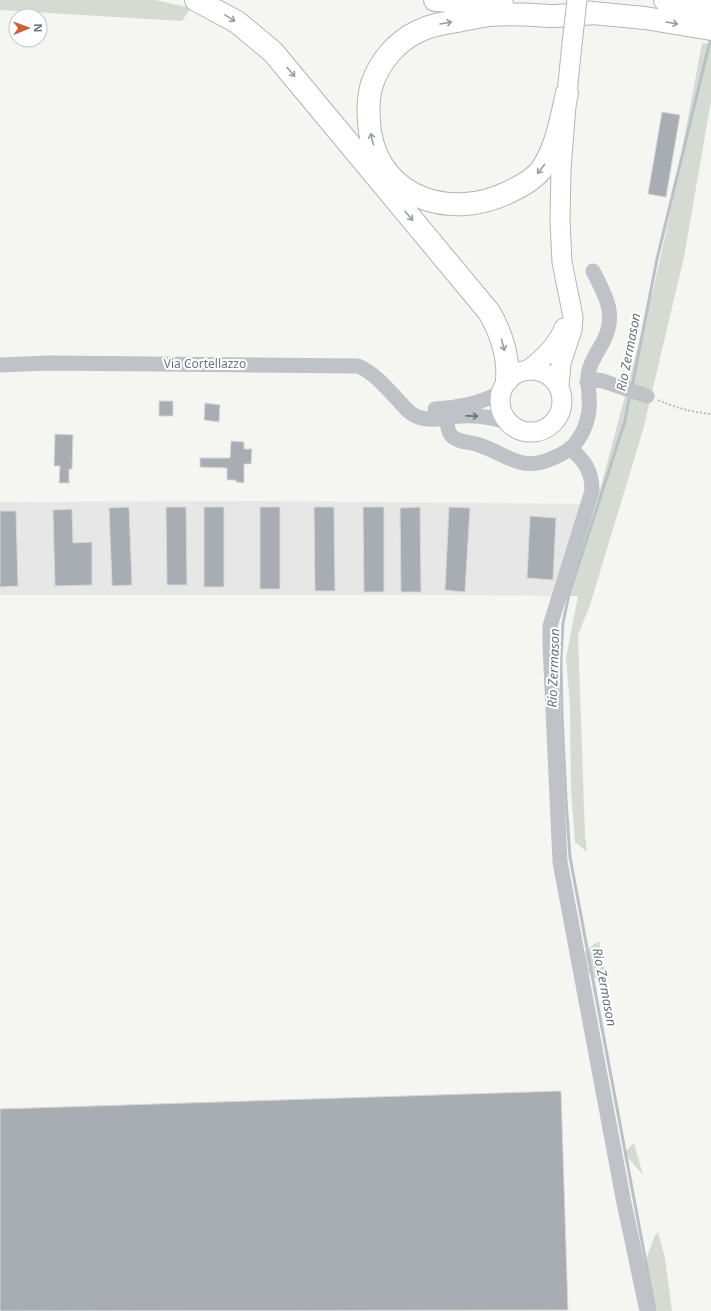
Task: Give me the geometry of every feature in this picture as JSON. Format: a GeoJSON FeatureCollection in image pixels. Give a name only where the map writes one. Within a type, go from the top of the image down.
{"type":"FeatureCollection","features":[{"type":"Feature","properties":{"kind":"highway"},"geometry":{"type":"LineString","coordinates":[[196,0],[237,22],[273,52],[489,312],[497,326],[503,345],[507,366],[504,386]]}},
{"type":"Feature","properties":{"kind":"highway"},"geometry":{"type":"LineString","coordinates":[[435,0],[517,5],[645,18],[705,28]]}},
{"type":"Feature","properties":{"kind":"highway"},"geometry":{"type":"LineString","coordinates":[[665,0],[706,6]]}},
{"type":"Feature","properties":{"kind":"highway"},"geometry":{"type":"LineString","coordinates":[[567,93],[557,138],[546,162],[540,171],[524,184],[502,196],[488,201],[465,205],[448,205],[430,201],[413,194],[396,181],[385,169],[377,155],[371,136],[368,104],[374,79],[382,63],[394,48],[418,31],[437,24],[489,15],[551,16],[595,13]]}},
{"type":"Feature","properties":{"kind":"main road"},"geometry":{"type":"LineString","coordinates":[[559,386],[561,363],[572,330],[573,317],[562,262],[560,221],[561,170],[567,93],[577,0]]}},
{"type":"Feature","properties":{"kind":"main road"},"geometry":{"type":"LineString","coordinates":[[528,370],[551,350],[560,336],[567,319],[570,303]]}},
{"type":"Feature","properties":{"kind":"main road"},"geometry":{"type":"LineString","coordinates":[[528,370],[543,372],[554,380],[559,386],[562,394],[562,404],[556,420],[550,427],[533,433],[515,429],[508,423],[500,409],[499,400],[504,386],[513,375],[520,371],[528,370]]}},
{"type":"Feature","properties":{"kind":"street"},"geometry":{"type":"LineString","coordinates":[[445,413],[450,434],[454,438],[482,446],[510,460],[535,464],[561,455],[573,446],[583,431],[587,418],[589,397],[587,382],[590,368],[607,334],[609,322],[610,310],[593,271]]}},
{"type":"Feature","properties":{"kind":"street","name":"Via Cortellazzo"},"geometry":{"type":"LineString","coordinates":[[0,365],[56,363],[358,366],[367,370],[377,378],[414,416],[428,419],[487,400],[504,386]]}},
{"type":"Feature","properties":{"kind":"street"},"geometry":{"type":"LineString","coordinates":[[587,382],[596,380],[617,384],[648,396]]}},
{"type":"Feature","properties":{"kind":"street","name":"Via Cortellazzo"},"geometry":{"type":"LineString","coordinates":[[445,413],[460,416],[482,416],[496,418],[508,423]]}},
{"type":"Feature","properties":{"kind":"street"},"geometry":{"type":"LineString","coordinates":[[570,448],[580,457],[590,473],[592,491],[550,626],[560,862],[624,1203],[647,1311]]}},
{"type":"Feature","properties":{"kind":"path"},"geometry":{"type":"LineString","coordinates":[[648,396],[676,408],[711,414]]}},
{"type":"Feature","properties":{"kind":"shaded area"},"geometry":{"type":"Polygon","coordinates":[[[0,0],[155,0],[191,8],[182,21],[48,13],[48,8],[8,8],[8,10],[0,10],[0,0]]]}},
{"type":"Feature","properties":{"kind":"shaded area"},"geometry":{"type":"Polygon","coordinates":[[[702,43],[711,44],[711,101],[684,257],[643,430],[590,605],[578,635],[585,835],[587,852],[575,842],[571,790],[570,705],[566,658],[578,596],[567,596],[596,505],[653,290],[670,214],[702,43]]]}},
{"type":"Feature","properties":{"kind":"shaded area"},"geometry":{"type":"Polygon","coordinates":[[[254,501],[596,505],[567,596],[0,595],[0,502],[254,501]]]}},
{"type":"Feature","properties":{"kind":"shaded area"},"geometry":{"type":"Polygon","coordinates":[[[599,941],[607,986],[578,966],[586,951],[599,941]]]}},
{"type":"Feature","properties":{"kind":"shaded area"},"geometry":{"type":"Polygon","coordinates":[[[634,1143],[635,1147],[643,1175],[624,1153],[634,1143]]]}},
{"type":"Feature","properties":{"kind":"shaded area"},"geometry":{"type":"Polygon","coordinates":[[[658,1232],[665,1258],[672,1311],[646,1311],[638,1281],[655,1235],[658,1232]]]}},
{"type":"Feature","properties":{"kind":"building"},"geometry":{"type":"Polygon","coordinates":[[[662,112],[680,115],[666,197],[648,194],[662,112]]]}},
{"type":"Feature","properties":{"kind":"building"},"geometry":{"type":"Polygon","coordinates":[[[159,401],[173,401],[173,416],[159,416],[159,401]]]}},
{"type":"Feature","properties":{"kind":"building"},"geometry":{"type":"Polygon","coordinates":[[[205,403],[220,405],[219,422],[204,420],[205,403]]]}},
{"type":"Feature","properties":{"kind":"building"},"geometry":{"type":"Polygon","coordinates":[[[55,434],[73,435],[72,469],[69,469],[69,483],[59,483],[60,466],[54,466],[55,434]]]}},
{"type":"Feature","properties":{"kind":"building"},"geometry":{"type":"Polygon","coordinates":[[[231,441],[244,442],[244,449],[252,449],[251,464],[244,464],[244,483],[236,482],[236,480],[227,480],[227,468],[200,467],[200,458],[230,458],[231,441]]]}},
{"type":"Feature","properties":{"kind":"building"},"geometry":{"type":"Polygon","coordinates":[[[129,507],[132,585],[112,586],[109,508],[129,507]]]}},
{"type":"Feature","properties":{"kind":"building"},"geometry":{"type":"Polygon","coordinates":[[[166,507],[186,507],[187,585],[167,585],[166,507]]]}},
{"type":"Feature","properties":{"kind":"building"},"geometry":{"type":"Polygon","coordinates":[[[204,507],[224,507],[224,587],[204,587],[204,507]]]}},
{"type":"Feature","properties":{"kind":"building"},"geometry":{"type":"Polygon","coordinates":[[[260,507],[280,507],[280,589],[260,589],[260,507]]]}},
{"type":"Feature","properties":{"kind":"building"},"geometry":{"type":"Polygon","coordinates":[[[314,507],[334,507],[335,591],[315,591],[314,507]]]}},
{"type":"Feature","properties":{"kind":"building"},"geometry":{"type":"Polygon","coordinates":[[[363,507],[384,507],[384,592],[364,592],[363,507]]]}},
{"type":"Feature","properties":{"kind":"building"},"geometry":{"type":"Polygon","coordinates":[[[420,507],[421,592],[401,592],[400,508],[420,507]]]}},
{"type":"Feature","properties":{"kind":"building"},"geometry":{"type":"Polygon","coordinates":[[[449,507],[470,508],[465,592],[445,590],[449,507]]]}},
{"type":"Feature","properties":{"kind":"building"},"geometry":{"type":"Polygon","coordinates":[[[72,509],[73,543],[92,542],[92,585],[55,586],[53,510],[72,509]]]}},
{"type":"Feature","properties":{"kind":"building"},"geometry":{"type":"Polygon","coordinates":[[[0,511],[16,511],[18,586],[0,587],[0,511]]]}},
{"type":"Feature","properties":{"kind":"building"},"geometry":{"type":"Polygon","coordinates":[[[530,516],[556,518],[553,580],[527,578],[530,516]]]}},
{"type":"Feature","properties":{"kind":"building"},"geometry":{"type":"Polygon","coordinates":[[[561,1091],[568,1310],[0,1311],[0,1109],[561,1091]]]}},
{"type":"Feature","properties":{"kind":"waterway","name":"Rio Zermason"},"geometry":{"type":"LineString","coordinates":[[632,387],[657,259],[711,37]]}},
{"type":"Feature","properties":{"kind":"waterway","name":"Rio Zermason"},"geometry":{"type":"LineString","coordinates":[[630,394],[625,421],[569,594],[563,623],[561,659],[562,715],[570,857],[655,1311]]}}]}
